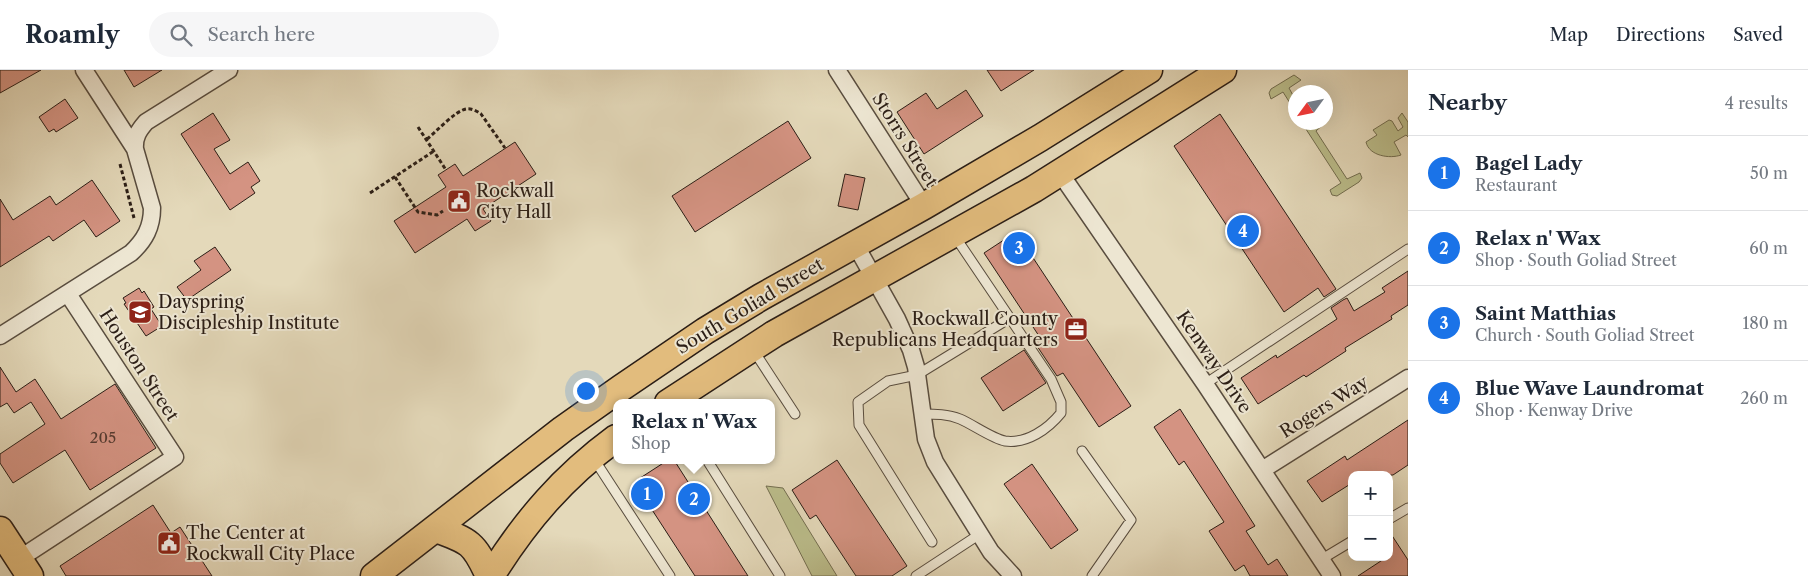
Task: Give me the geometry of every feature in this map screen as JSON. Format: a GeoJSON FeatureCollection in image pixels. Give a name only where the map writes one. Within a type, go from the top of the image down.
{"type":"FeatureCollection","features":[{"type":"Feature","properties":{"kind":"main road","name":"South Goliad Street"},"geometry":{"type":"LineString","coordinates":[[387,572],[517,463],[650,368],[733,313],[924,206],[1040,138],[1149,70]]}},
{"type":"Feature","properties":{"kind":"main road","name":"South Goliad Street"},"geometry":{"type":"LineString","coordinates":[[675,399],[816,310],[953,235],[1060,173],[1223,70]]}},
{"type":"Feature","properties":{"kind":"main road"},"geometry":{"type":"LineString","coordinates":[[436,529],[471,544],[490,576],[535,513],[567,478],[613,440]]}},
{"type":"Feature","properties":{"kind":"main road"},"geometry":{"type":"LineString","coordinates":[[0,530],[24,568]]}},
{"type":"Feature","properties":{"kind":"street"},"geometry":{"type":"LineString","coordinates":[[84,70],[135,149]]}},
{"type":"Feature","properties":{"kind":"street"},"geometry":{"type":"LineString","coordinates":[[0,336],[131,253],[141,244],[152,218],[152,208],[135,149],[134,142],[138,133],[146,122],[229,70]]}},
{"type":"Feature","properties":{"kind":"street","name":"Storrs Street"},"geometry":{"type":"LineString","coordinates":[[837,70],[924,206]]}},
{"type":"Feature","properties":{"kind":"street","name":"Kenway Drive"},"geometry":{"type":"LineString","coordinates":[[1060,173],[1205,384],[1332,576]]}},
{"type":"Feature","properties":{"kind":"street"},"geometry":{"type":"LineString","coordinates":[[855,244],[897,319],[911,350],[917,375],[926,439],[936,462],[1005,573]]}},
{"type":"Feature","properties":{"kind":"street","name":"Houston Street"},"geometry":{"type":"LineString","coordinates":[[24,568],[176,458],[68,294]]}},
{"type":"Feature","properties":{"kind":"street","name":"Rogers Way"},"geometry":{"type":"LineString","coordinates":[[1262,470],[1408,378]]}},
{"type":"Feature","properties":{"kind":"lane"},"geometry":{"type":"LineString","coordinates":[[922,414],[938,414],[958,418],[1004,441],[1024,440],[1042,431],[1062,413],[1061,402],[1051,379],[953,235]]}},
{"type":"Feature","properties":{"kind":"lane"},"geometry":{"type":"LineString","coordinates":[[1205,384],[1408,249]]}},
{"type":"Feature","properties":{"kind":"lane"},"geometry":{"type":"LineString","coordinates":[[932,542],[859,424],[858,402],[888,381],[917,375],[1010,318]]}},
{"type":"Feature","properties":{"kind":"lane"},"geometry":{"type":"LineString","coordinates":[[753,348],[796,414]]}},
{"type":"Feature","properties":{"kind":"lane"},"geometry":{"type":"LineString","coordinates":[[1082,450],[1131,520],[1092,576]]}},
{"type":"Feature","properties":{"kind":"lane"},"geometry":{"type":"LineString","coordinates":[[593,456],[670,576]]}},
{"type":"Feature","properties":{"kind":"lane"},"geometry":{"type":"LineString","coordinates":[[710,464],[780,576]]}},
{"type":"Feature","properties":{"kind":"lane"},"geometry":{"type":"LineString","coordinates":[[1393,517],[1408,508]]}},
{"type":"Feature","properties":{"kind":"lane"},"geometry":{"type":"LineString","coordinates":[[916,576],[980,534]]}},
{"type":"Feature","properties":{"kind":"lane"},"geometry":{"type":"LineString","coordinates":[[1322,560],[1348,544]]}},
{"type":"Feature","properties":{"kind":"path"},"geometry":{"type":"LineString","coordinates":[[426,139],[460,112],[467,109],[481,114],[505,148]]}},
{"type":"Feature","properties":{"kind":"path"},"geometry":{"type":"LineString","coordinates":[[418,127],[446,170]]}},
{"type":"Feature","properties":{"kind":"path"},"geometry":{"type":"LineString","coordinates":[[370,193],[435,152]]}},
{"type":"Feature","properties":{"kind":"path"},"geometry":{"type":"LineString","coordinates":[[119,159],[134,221]]}},
{"type":"Feature","properties":{"kind":"path"},"geometry":{"type":"LineString","coordinates":[[396,178],[418,212],[437,215],[443,211]]}},
{"type":"Feature","properties":{"kind":"green space"},"geometry":{"type":"Polygon","coordinates":[[[1294,75],[1301,80],[1294,85],[1288,85],[1288,100],[1283,92],[1271,99],[1269,93],[1271,89],[1294,75]]]}},
{"type":"Feature","properties":{"kind":"green space"},"geometry":{"type":"Polygon","coordinates":[[[1402,113],[1408,122],[1408,137],[1406,135],[1394,142],[1401,155],[1391,157],[1380,155],[1371,150],[1366,142],[1377,135],[1373,130],[1389,120],[1392,121],[1398,131],[1403,127],[1398,118],[1402,113]]]}},
{"type":"Feature","properties":{"kind":"green space"},"geometry":{"type":"Polygon","coordinates":[[[1307,130],[1317,130],[1347,179],[1360,173],[1362,178],[1337,196],[1332,195],[1330,190],[1341,183],[1307,130]]]}},
{"type":"Feature","properties":{"kind":"green space"},"geometry":{"type":"Polygon","coordinates":[[[766,486],[783,488],[837,576],[812,576],[766,486]]]}},
{"type":"Feature","properties":{"kind":"building"},"geometry":{"type":"Polygon","coordinates":[[[0,70],[41,70],[0,93],[0,70]]]}},
{"type":"Feature","properties":{"kind":"building"},"geometry":{"type":"Polygon","coordinates":[[[124,70],[162,70],[134,87],[124,70]]]}},
{"type":"Feature","properties":{"kind":"building"},"geometry":{"type":"Polygon","coordinates":[[[987,70],[1034,70],[1001,91],[987,70]]]}},
{"type":"Feature","properties":{"kind":"building"},"geometry":{"type":"Polygon","coordinates":[[[966,90],[983,116],[924,154],[897,112],[926,93],[937,109],[966,90]]]}},
{"type":"Feature","properties":{"kind":"building"},"geometry":{"type":"Polygon","coordinates":[[[65,99],[78,118],[56,132],[54,129],[49,132],[39,117],[65,99]]]}},
{"type":"Feature","properties":{"kind":"building"},"geometry":{"type":"Polygon","coordinates":[[[213,113],[230,140],[214,149],[230,174],[248,162],[260,181],[251,187],[255,193],[230,210],[181,134],[213,113]]]}},
{"type":"Feature","properties":{"kind":"building"},"geometry":{"type":"Polygon","coordinates":[[[1220,114],[1336,289],[1324,297],[1318,288],[1284,312],[1174,146],[1220,114]]]}},
{"type":"Feature","properties":{"kind":"building"},"geometry":{"type":"Polygon","coordinates":[[[788,121],[811,158],[695,232],[672,196],[788,121]]]}},
{"type":"Feature","properties":{"kind":"building","name":"Rockwall City Hall"},"geometry":{"type":"Polygon","coordinates":[[[515,142],[536,174],[483,209],[491,221],[475,231],[467,219],[415,253],[394,221],[446,187],[438,175],[455,164],[463,176],[515,142]]]}},
{"type":"Feature","properties":{"kind":"building"},"geometry":{"type":"Polygon","coordinates":[[[845,174],[865,178],[858,210],[838,206],[845,174]]]}},
{"type":"Feature","properties":{"kind":"building"},"geometry":{"type":"Polygon","coordinates":[[[92,180],[120,221],[96,237],[84,220],[53,241],[49,236],[0,267],[0,199],[13,220],[50,196],[56,205],[92,180]]]}},
{"type":"Feature","properties":{"kind":"building"},"geometry":{"type":"Polygon","coordinates":[[[1016,232],[1131,406],[1099,427],[1063,373],[1057,376],[1035,343],[1041,339],[984,253],[1016,232]]]}},
{"type":"Feature","properties":{"kind":"building"},"geometry":{"type":"Polygon","coordinates":[[[215,247],[231,270],[187,300],[177,287],[201,270],[194,261],[215,247]]]}},
{"type":"Feature","properties":{"kind":"building"},"geometry":{"type":"Polygon","coordinates":[[[1408,271],[1408,305],[1391,316],[1392,319],[1345,348],[1346,351],[1306,377],[1304,375],[1258,404],[1241,378],[1276,355],[1277,358],[1337,319],[1331,308],[1343,300],[1347,298],[1354,311],[1385,292],[1382,288],[1408,271]]]}},
{"type":"Feature","properties":{"kind":"building","name":"Dayspring Discipleship Institute"},"geometry":{"type":"Polygon","coordinates":[[[139,288],[142,293],[144,291],[154,307],[151,309],[162,326],[146,336],[124,304],[126,303],[123,298],[139,288]]]}},
{"type":"Feature","properties":{"kind":"building"},"geometry":{"type":"Polygon","coordinates":[[[1024,350],[1046,383],[1003,411],[981,378],[1024,350]]]}},
{"type":"Feature","properties":{"kind":"building"},"geometry":{"type":"Polygon","coordinates":[[[0,367],[16,392],[35,379],[61,419],[115,384],[156,448],[90,490],[65,450],[13,483],[0,463],[0,454],[45,424],[31,402],[14,413],[7,403],[0,407],[0,367]]]}},
{"type":"Feature","properties":{"kind":"building"},"geometry":{"type":"Polygon","coordinates":[[[1180,409],[1255,526],[1246,531],[1268,565],[1277,559],[1288,576],[1250,576],[1244,565],[1235,571],[1209,531],[1224,522],[1184,461],[1179,465],[1154,427],[1180,409]]]}},
{"type":"Feature","properties":{"kind":"building"},"geometry":{"type":"Polygon","coordinates":[[[1408,420],[1408,465],[1393,475],[1393,471],[1348,471],[1348,486],[1322,502],[1307,481],[1345,456],[1347,460],[1408,420]]]}},
{"type":"Feature","properties":{"kind":"building"},"geometry":{"type":"Polygon","coordinates":[[[837,460],[907,566],[892,576],[856,576],[816,515],[810,519],[792,490],[837,460]]]}},
{"type":"Feature","properties":{"kind":"building"},"geometry":{"type":"Polygon","coordinates":[[[662,464],[677,464],[748,576],[695,576],[634,482],[662,464]]]}},
{"type":"Feature","properties":{"kind":"building"},"geometry":{"type":"Polygon","coordinates":[[[1032,464],[1078,530],[1051,549],[1004,484],[1032,464]]]}},
{"type":"Feature","properties":{"kind":"building","name":"The Center at Rockwall City Place"},"geometry":{"type":"Polygon","coordinates":[[[153,505],[171,533],[180,527],[212,576],[66,576],[60,566],[153,505]]]}},
{"type":"Feature","properties":{"kind":"building"},"geometry":{"type":"Polygon","coordinates":[[[1393,537],[1408,560],[1408,576],[1358,576],[1381,561],[1393,561],[1393,537]]]}},
{"type":"Feature","properties":{"kind":"place","name":"Rockwall City Hall"},"geometry":{"type":"Point","coordinates":[459,201]}},
{"type":"Feature","properties":{"kind":"place","name":"Blue Wave Laundromat"},"geometry":{"type":"Point","coordinates":[1243,231]}},
{"type":"Feature","properties":{"kind":"place","name":"Saint Matthias"},"geometry":{"type":"Point","coordinates":[1019,248]}},
{"type":"Feature","properties":{"kind":"place","name":"Dayspring Discipleship Institute"},"geometry":{"type":"Point","coordinates":[140,312]}},
{"type":"Feature","properties":{"kind":"place","name":"Rockwall County Republicans Headquarters"},"geometry":{"type":"Point","coordinates":[1076,329]}},
{"type":"Feature","properties":{"kind":"place","name":"Bagel Lady"},"geometry":{"type":"Point","coordinates":[647,494]}},
{"type":"Feature","properties":{"kind":"place","name":"Relax n' Wax"},"geometry":{"type":"Point","coordinates":[694,499]}},
{"type":"Feature","properties":{"kind":"place","name":"The Center at Rockwall City Place"},"geometry":{"type":"Point","coordinates":[169,543]}}]}
